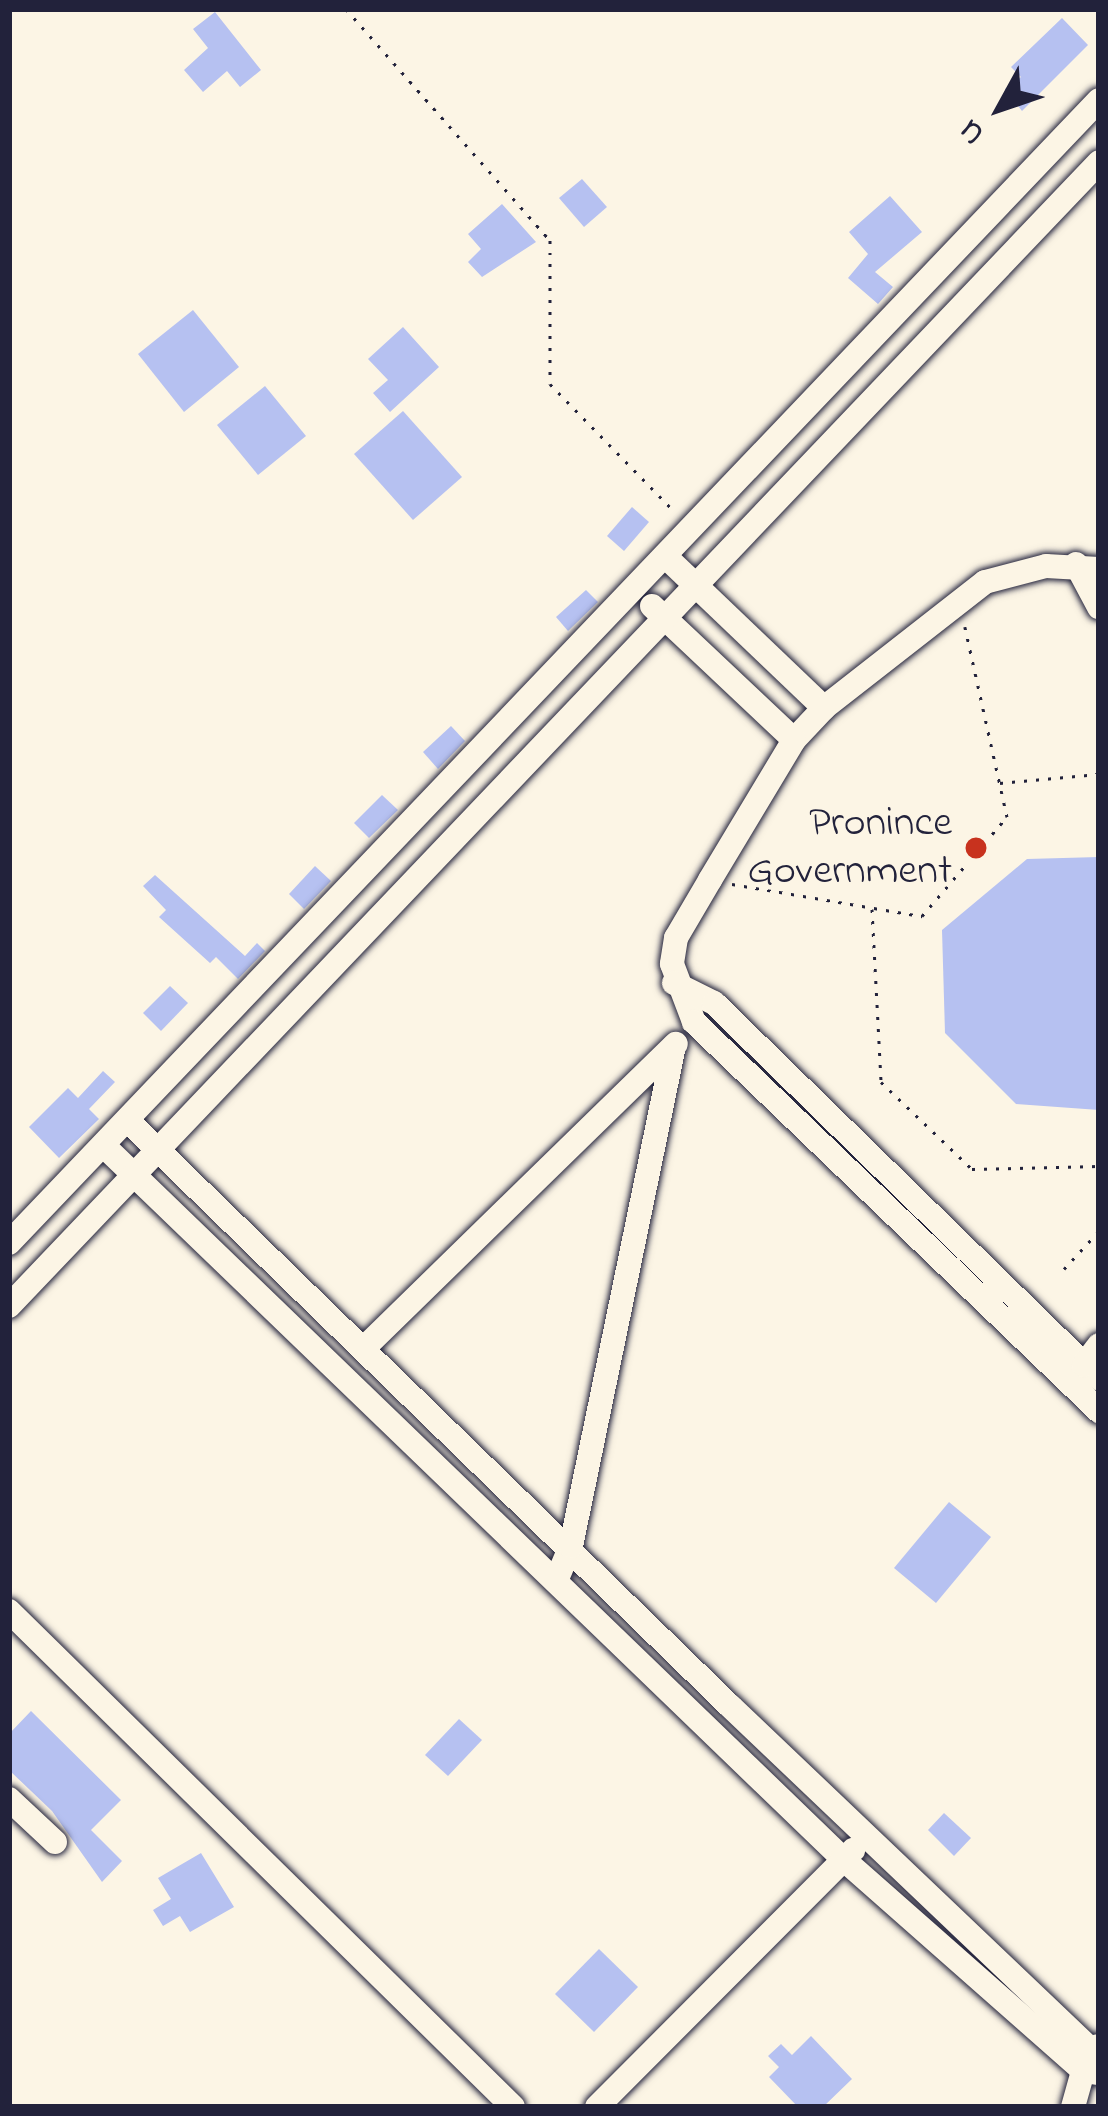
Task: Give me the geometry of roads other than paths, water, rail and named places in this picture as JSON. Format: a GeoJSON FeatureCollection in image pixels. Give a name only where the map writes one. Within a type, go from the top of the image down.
{"type":"FeatureCollection","features":[{"type":"Feature","properties":{"kind":"street"},"geometry":{"type":"LineString","coordinates":[[9,1243],[1099,100]]}},
{"type":"Feature","properties":{"kind":"street"},"geometry":{"type":"LineString","coordinates":[[9,1306],[1099,162]]}},
{"type":"Feature","properties":{"kind":"street"},"geometry":{"type":"LineString","coordinates":[[665,556],[824,707]]}},
{"type":"Feature","properties":{"kind":"street"},"geometry":{"type":"LineString","coordinates":[[1095,593],[1088,566],[985,582],[824,707],[794,740],[676,938],[674,983],[694,1022],[1099,1411]]}},
{"type":"Feature","properties":{"kind":"street"},"geometry":{"type":"LineString","coordinates":[[634,589],[794,740]]}},
{"type":"Feature","properties":{"kind":"street"},"geometry":{"type":"LineString","coordinates":[[674,983],[714,1003],[1094,1363]]}},
{"type":"Feature","properties":{"kind":"street"},"geometry":{"type":"LineString","coordinates":[[363,1349],[714,1003]]}},
{"type":"Feature","properties":{"kind":"street"},"geometry":{"type":"LineString","coordinates":[[556,1581],[571,1546],[674,1046]]}},
{"type":"Feature","properties":{"kind":"street"},"geometry":{"type":"LineString","coordinates":[[128,1121],[1094,2055]]}},
{"type":"Feature","properties":{"kind":"street"},"geometry":{"type":"LineString","coordinates":[[104,1146],[842,1858],[1094,2055]]}},
{"type":"Feature","properties":{"kind":"street"},"geometry":{"type":"LineString","coordinates":[[9,1611],[513,2107]]}},
{"type":"Feature","properties":{"kind":"street"},"geometry":{"type":"LineString","coordinates":[[9,1799],[55,1842]]}},
{"type":"Feature","properties":{"kind":"street"},"geometry":{"type":"LineString","coordinates":[[597,2107],[842,1858],[870,1838]]}},
{"type":"Feature","properties":{"kind":"street"},"geometry":{"type":"LineString","coordinates":[[1073,2107],[1094,2055]]}},
{"type":"Feature","properties":{"kind":"place","name":"Pronince Government"},"geometry":{"type":"Point","coordinates":[976,848]}}]}
